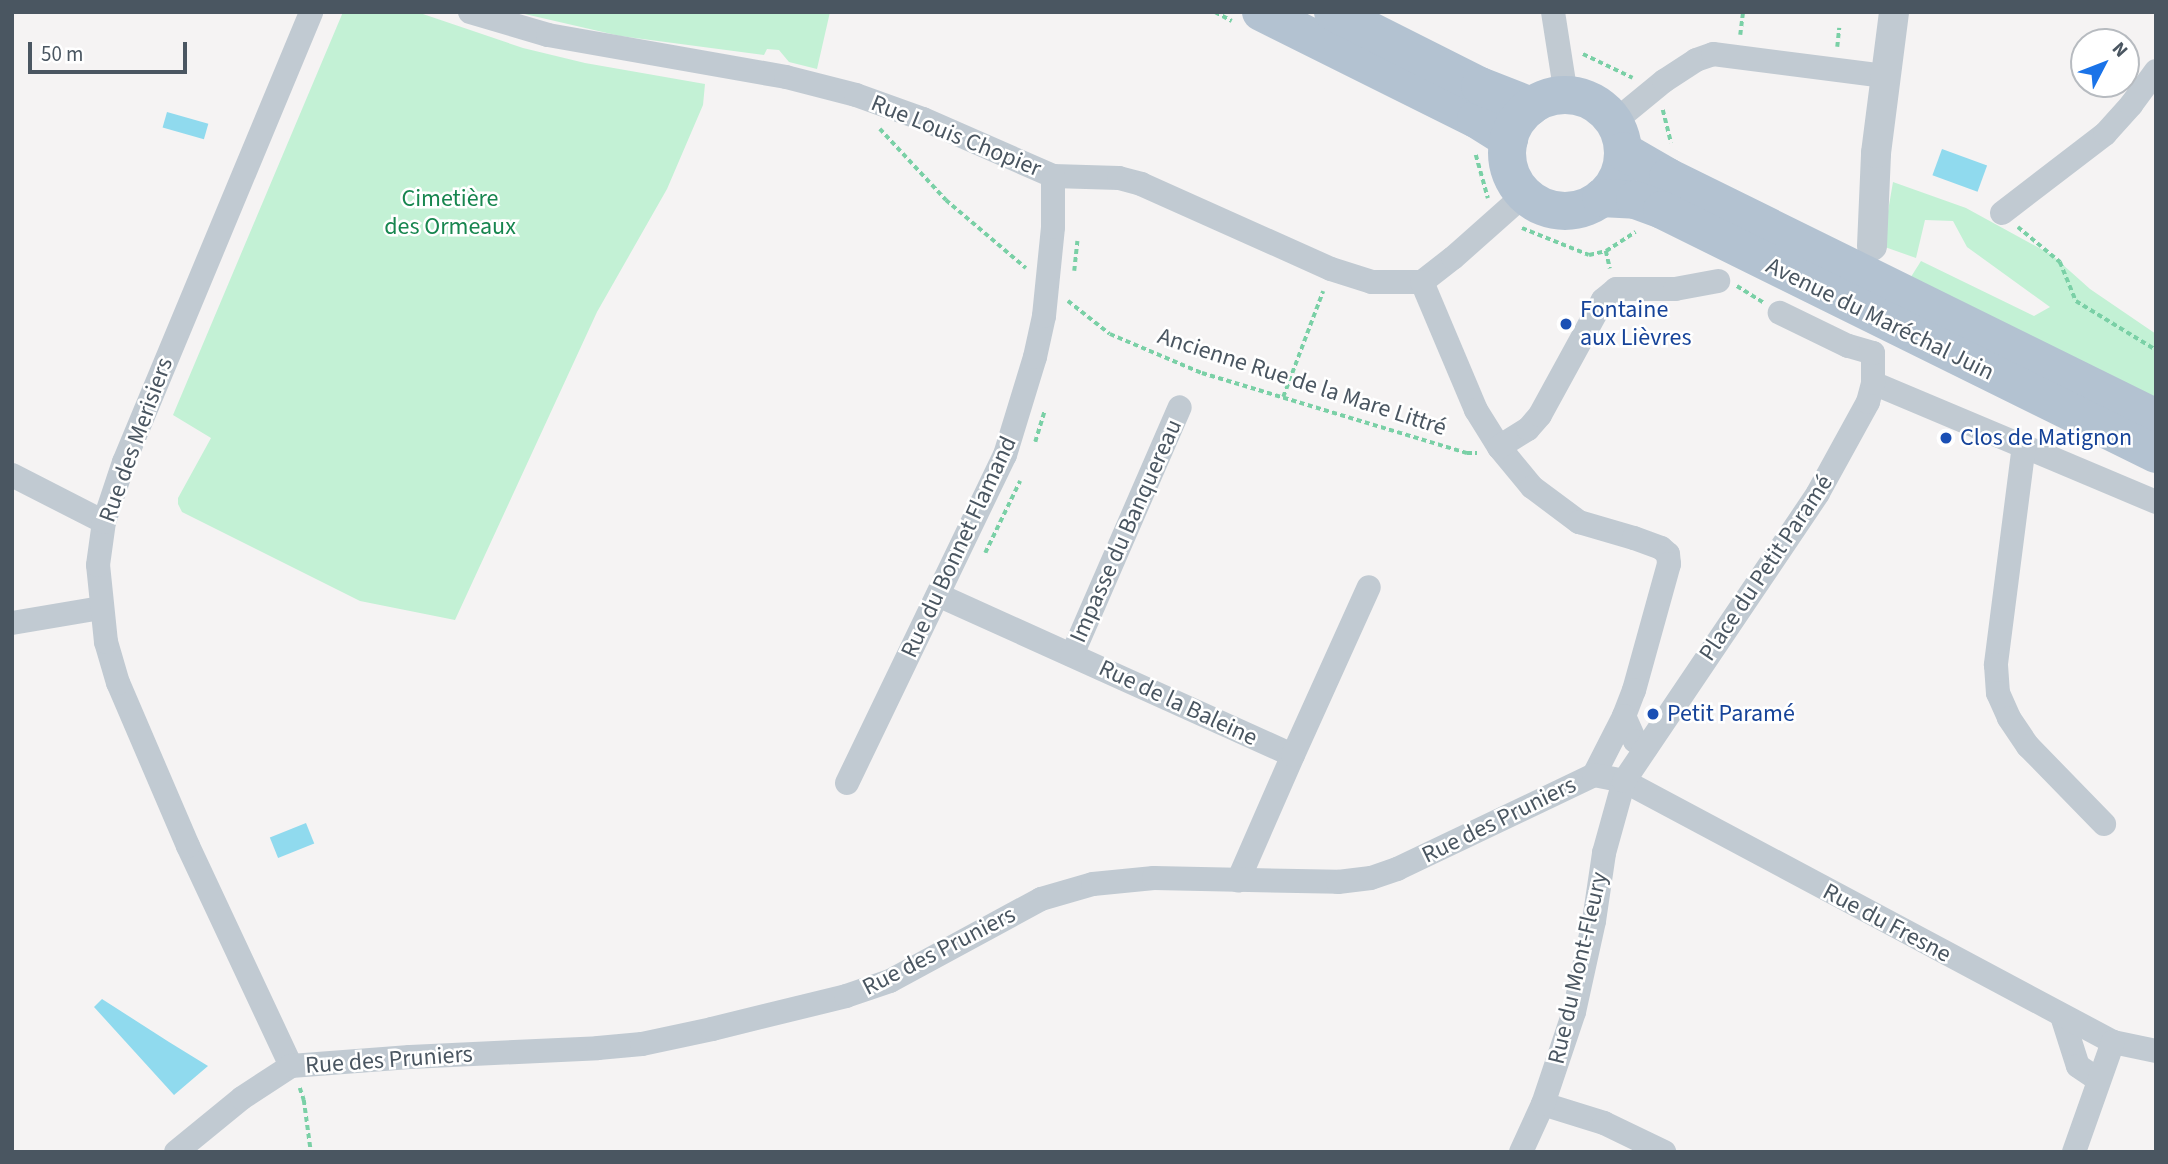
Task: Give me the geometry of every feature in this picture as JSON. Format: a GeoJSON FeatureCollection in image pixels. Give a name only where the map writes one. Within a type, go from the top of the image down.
{"type":"FeatureCollection","features":[{"type":"Feature","properties":{"kind":"main road"},"geometry":{"type":"LineString","coordinates":[[1261,12],[1476,119],[1509,140]]}},
{"type":"Feature","properties":{"kind":"main road"},"geometry":{"type":"LineString","coordinates":[[1333,12],[1480,86],[1549,101],[1588,100],[1618,136],[1618,177],[1601,198],[1576,210],[1562,211],[1536,203],[1511,205],[1509,140],[1514,127],[1549,101]]}},
{"type":"Feature","properties":{"kind":"main road","name":"Avenue du Maréchal Juin"},"geometry":{"type":"LineString","coordinates":[[1618,136],[1665,194],[2156,454]]}},
{"type":"Feature","properties":{"kind":"main road","name":"Avenue du Maréchal Juin"},"geometry":{"type":"LineString","coordinates":[[1601,198],[1635,200],[1665,194],[2156,418]]}},
{"type":"Feature","properties":{"kind":"street","name":"Rue des Merisiers"},"geometry":{"type":"LineString","coordinates":[[291,1066],[188,846],[118,683],[101,608],[98,565],[104,522],[159,376],[311,12]]}},
{"type":"Feature","properties":{"kind":"street","name":"Rue Louis Chopier"},"geometry":{"type":"LineString","coordinates":[[470,12],[548,35],[786,77],[856,95],[923,119],[1054,176],[1119,178],[1141,184],[1331,269],[1372,282],[1422,282]]}},
{"type":"Feature","properties":{"kind":"street"},"geometry":{"type":"LineString","coordinates":[[1549,101],[1560,48],[1553,12]]}},
{"type":"Feature","properties":{"kind":"street"},"geometry":{"type":"LineString","coordinates":[[1872,246],[1872,198],[1894,12]]}},
{"type":"Feature","properties":{"kind":"street"},"geometry":{"type":"LineString","coordinates":[[1618,136],[1651,90],[1696,60],[1713,54],[1885,76]]}},
{"type":"Feature","properties":{"kind":"street"},"geometry":{"type":"LineString","coordinates":[[2002,212],[2105,134],[2132,105],[2156,71]]}},
{"type":"Feature","properties":{"kind":"street","name":"Rue du Bonnet Flamand"},"geometry":{"type":"LineString","coordinates":[[847,783],[1005,455],[1035,357],[1047,285],[1054,176]]}},
{"type":"Feature","properties":{"kind":"street"},"geometry":{"type":"LineString","coordinates":[[1511,205],[1453,258],[1422,282],[1476,410],[1499,447],[1532,486],[1561,511],[1580,522],[1661,548],[1668,554],[1669,564],[1634,690],[1594,775]]}},
{"type":"Feature","properties":{"kind":"street"},"geometry":{"type":"LineString","coordinates":[[1499,447],[1528,429],[1540,415],[1604,300],[1616,289],[1675,289],[1718,281]]}},
{"type":"Feature","properties":{"kind":"street"},"geometry":{"type":"LineString","coordinates":[[1780,313],[1848,346],[1873,354],[1873,383],[2024,444],[2156,502]]}},
{"type":"Feature","properties":{"kind":"street","name":"Place du Petit Paramé"},"geometry":{"type":"LineString","coordinates":[[1624,781],[1818,492],[1866,404],[1873,383]]}},
{"type":"Feature","properties":{"kind":"street","name":"Impasse du Banquereau"},"geometry":{"type":"LineString","coordinates":[[1072,654],[1180,408]]}},
{"type":"Feature","properties":{"kind":"street"},"geometry":{"type":"LineString","coordinates":[[2024,444],[1996,665],[1998,693],[2009,719],[2028,746],[2104,824]]}},
{"type":"Feature","properties":{"kind":"street"},"geometry":{"type":"LineString","coordinates":[[12,475],[104,522]]}},
{"type":"Feature","properties":{"kind":"street"},"geometry":{"type":"LineString","coordinates":[[1238,881],[1369,587]]}},
{"type":"Feature","properties":{"kind":"street","name":"Rue de la Baleine"},"geometry":{"type":"LineString","coordinates":[[938,595],[1293,755]]}},
{"type":"Feature","properties":{"kind":"street"},"geometry":{"type":"LineString","coordinates":[[12,623],[101,608]]}},
{"type":"Feature","properties":{"kind":"street"},"geometry":{"type":"LineString","coordinates":[[1624,716],[1635,741],[1646,747]]}},
{"type":"Feature","properties":{"kind":"street","name":"Rue des Pruniers"},"geometry":{"type":"LineString","coordinates":[[176,1152],[242,1098],[291,1066],[642,1044],[846,996],[890,981],[1041,899],[1093,884],[1154,878],[1338,882],[1371,878],[1397,869],[1594,775],[1624,781]]}},
{"type":"Feature","properties":{"kind":"street","name":"Rue du Fresne"},"geometry":{"type":"LineString","coordinates":[[1624,781],[2113,1042],[2156,1051]]}},
{"type":"Feature","properties":{"kind":"street","name":"Rue du Mont-Fleury"},"geometry":{"type":"LineString","coordinates":[[1521,1152],[1543,1104],[1574,1012],[1594,921],[1604,853],[1624,781]]}},
{"type":"Feature","properties":{"kind":"street"},"geometry":{"type":"LineString","coordinates":[[2062,1016],[2078,1066],[2099,1080]]}},
{"type":"Feature","properties":{"kind":"street"},"geometry":{"type":"LineString","coordinates":[[2074,1152],[2113,1042]]}},
{"type":"Feature","properties":{"kind":"street"},"geometry":{"type":"LineString","coordinates":[[1543,1104],[1604,1123],[1664,1152]]}},
{"type":"Feature","properties":{"kind":"path"},"geometry":{"type":"LineString","coordinates":[[1476,119],[1471,130],[1472,145],[1479,161],[1490,207],[1511,205],[1505,224],[1518,226],[1589,255],[1606,251],[1657,221],[1673,166],[1674,151],[1662,107],[1645,82],[1568,46],[1560,48]]}},
{"type":"Feature","properties":{"kind":"path","name":"Ancienne Rue de la Mare Littré"},"geometry":{"type":"LineString","coordinates":[[856,95],[874,122],[946,200],[1110,334],[1202,373],[1467,453],[1483,453],[1499,447]]}},
{"type":"Feature","properties":{"kind":"path"},"geometry":{"type":"LineString","coordinates":[[2002,212],[2060,262],[2076,302],[2156,350]]}},
{"type":"Feature","properties":{"kind":"path"},"geometry":{"type":"LineString","coordinates":[[1283,397],[1331,269]]}},
{"type":"Feature","properties":{"kind":"path"},"geometry":{"type":"LineString","coordinates":[[1718,281],[1743,288],[1780,313]]}},
{"type":"Feature","properties":{"kind":"path"},"geometry":{"type":"LineString","coordinates":[[291,1066],[304,1100],[311,1152]]}},
{"type":"Feature","properties":{"kind":"green space","name":"Cimetière des Ormeaux"},"geometry":{"type":"Polygon","coordinates":[[[343,12],[417,12],[523,48],[585,63],[705,84],[703,105],[667,189],[597,312],[455,620],[360,601],[182,512],[178,504],[178,498],[211,438],[173,415],[343,12]]]}},
{"type":"Feature","properties":{"kind":"green space"},"geometry":{"type":"Polygon","coordinates":[[[516,12],[830,12],[817,69],[789,62],[779,50],[767,49],[764,55],[620,36],[516,12]]]}},
{"type":"Feature","properties":{"kind":"green space"},"geometry":{"type":"Polygon","coordinates":[[[1893,182],[1966,208],[2052,255],[2090,289],[2156,334],[2156,404],[1909,280],[1921,261],[2034,316],[2050,307],[1967,247],[1953,221],[1925,220],[1916,258],[1882,246],[1893,182]]]}},
{"type":"Feature","properties":{"kind":"water"},"geometry":{"type":"Polygon","coordinates":[[[167,112],[208,124],[204,139],[163,127],[167,112]]]}},
{"type":"Feature","properties":{"kind":"water"},"geometry":{"type":"Polygon","coordinates":[[[1942,149],[1987,165],[1978,192],[1932,175],[1942,149]]]}},
{"type":"Feature","properties":{"kind":"water"},"geometry":{"type":"Polygon","coordinates":[[[306,823],[314,843],[278,858],[270,838],[306,823]]]}},
{"type":"Feature","properties":{"kind":"water"},"geometry":{"type":"Polygon","coordinates":[[[102,999],[208,1066],[174,1095],[94,1007],[102,999]]]}},
{"type":"Feature","properties":{"kind":"place","name":"Fontaine aux Lièvres"},"geometry":{"type":"Point","coordinates":[1566,324]}},
{"type":"Feature","properties":{"kind":"place","name":"Clos de Matignon"},"geometry":{"type":"Point","coordinates":[1946,438]}},
{"type":"Feature","properties":{"kind":"place","name":"Petit Paramé"},"geometry":{"type":"Point","coordinates":[1653,714]}}]}
